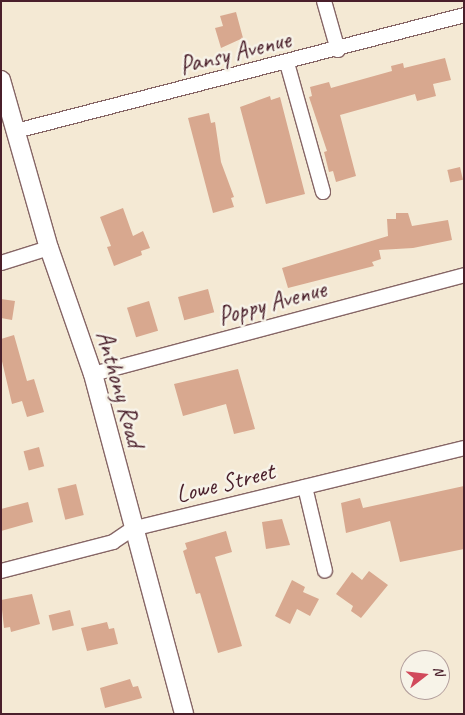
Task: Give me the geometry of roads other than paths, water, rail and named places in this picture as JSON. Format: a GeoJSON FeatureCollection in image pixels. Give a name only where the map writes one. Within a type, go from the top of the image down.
{"type":"FeatureCollection","features":[{"type":"Feature","properties":{"kind":"street"},"geometry":{"type":"LineString","coordinates":[[324,1],[338,50]]}},
{"type":"Feature","properties":{"kind":"street","name":"Pansy Avenue"},"geometry":{"type":"LineString","coordinates":[[16,131],[338,50],[464,15]]}},
{"type":"Feature","properties":{"kind":"street"},"geometry":{"type":"LineString","coordinates":[[287,63],[323,192]]}},
{"type":"Feature","properties":{"kind":"street","name":"Anthony Road"},"geometry":{"type":"LineString","coordinates":[[1,80],[49,248],[92,374],[132,529],[184,714]]}},
{"type":"Feature","properties":{"kind":"street"},"geometry":{"type":"LineString","coordinates":[[1,263],[49,248]]}},
{"type":"Feature","properties":{"kind":"street","name":"Poppy Avenue"},"geometry":{"type":"LineString","coordinates":[[92,374],[464,275]]}},
{"type":"Feature","properties":{"kind":"street","name":"Lowe Street"},"geometry":{"type":"LineString","coordinates":[[1,571],[113,542],[132,529],[464,448]]}},
{"type":"Feature","properties":{"kind":"street"},"geometry":{"type":"LineString","coordinates":[[305,487],[325,570]]}}]}
